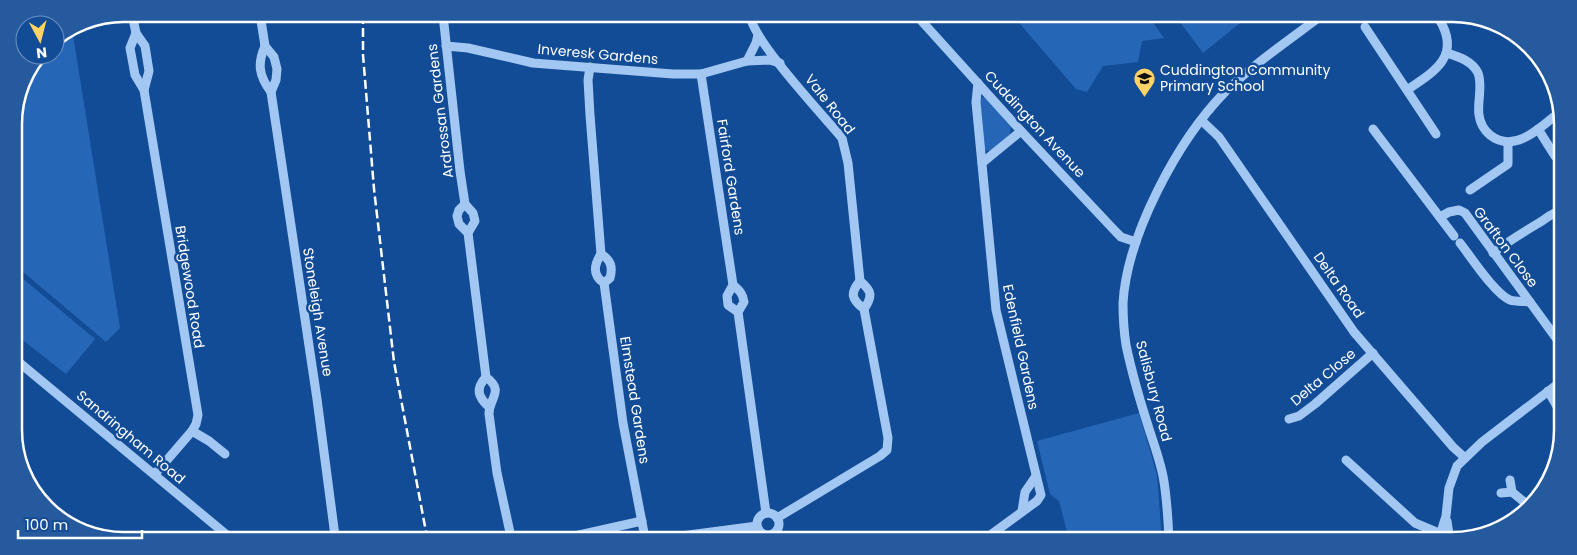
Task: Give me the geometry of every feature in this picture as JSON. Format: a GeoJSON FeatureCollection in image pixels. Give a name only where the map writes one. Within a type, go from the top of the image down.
{"type":"FeatureCollection","features":[{"type":"Feature","properties":{"kind":"street","name":"Bridgewood Road"},"geometry":{"type":"LineString","coordinates":[[134,22],[136,33],[145,46],[149,71],[144,90]]}},
{"type":"Feature","properties":{"kind":"street","name":"Stoneleigh Avenue"},"geometry":{"type":"LineString","coordinates":[[261,22],[265,46],[274,57],[277,69],[276,80],[271,92]]}},
{"type":"Feature","properties":{"kind":"street","name":"Ardrossan Gardens"},"geometry":{"type":"LineString","coordinates":[[444,22],[460,172],[466,204],[473,213],[475,221],[468,233],[486,377],[492,382],[495,390],[495,398],[489,407]]}},
{"type":"Feature","properties":{"kind":"street","name":"Vale Road"},"geometry":{"type":"LineString","coordinates":[[751,22],[758,35],[845,144],[860,281],[854,288],[853,296],[857,304],[864,308],[888,438],[886,450],[880,456],[777,518]]}},
{"type":"Feature","properties":{"kind":"street","name":"Cuddington Avenue"},"geometry":{"type":"LineString","coordinates":[[923,22],[1021,131],[1121,237],[1136,242]]}},
{"type":"Feature","properties":{"kind":"street","name":"Salisbury Road"},"geometry":{"type":"LineString","coordinates":[[1168,532],[1168,511],[1163,475],[1126,344],[1123,304],[1127,276],[1136,242],[1165,175],[1201,120],[1226,92],[1278,48],[1313,22]]}},
{"type":"Feature","properties":{"kind":"street"},"geometry":{"type":"LineString","coordinates":[[1407,90],[1433,73],[1444,60],[1447,53],[1446,34],[1440,22]]}},
{"type":"Feature","properties":{"kind":"street"},"geometry":{"type":"LineString","coordinates":[[1365,27],[1436,134]]}},
{"type":"Feature","properties":{"kind":"street","name":"Bridgewood Road"},"geometry":{"type":"LineString","coordinates":[[136,33],[130,48],[135,75],[144,90],[198,414],[192,431],[155,474]]}},
{"type":"Feature","properties":{"kind":"street"},"geometry":{"type":"LineString","coordinates":[[747,61],[758,35]]}},
{"type":"Feature","properties":{"kind":"street","name":"Stoneleigh Avenue"},"geometry":{"type":"LineString","coordinates":[[265,46],[260,57],[261,70],[263,82],[271,92],[317,399],[334,532]]}},
{"type":"Feature","properties":{"kind":"street","name":"Inveresk Gardens"},"geometry":{"type":"LineString","coordinates":[[446,46],[461,46],[533,63],[701,74],[747,61],[769,60],[780,63]]}},
{"type":"Feature","properties":{"kind":"street"},"geometry":{"type":"LineString","coordinates":[[1447,53],[1461,58],[1474,67],[1480,80],[1478,111],[1482,126],[1493,137],[1508,143],[1518,141],[1554,116]]}},
{"type":"Feature","properties":{"kind":"street","name":"Elmstead Gardens"},"geometry":{"type":"LineString","coordinates":[[590,68],[588,80],[601,254],[595,266],[596,274],[604,283],[623,423],[644,532]]}},
{"type":"Feature","properties":{"kind":"street","name":"Fairford Gardens"},"geometry":{"type":"LineString","coordinates":[[701,74],[733,285],[727,296],[728,305],[738,312]]}},
{"type":"Feature","properties":{"kind":"street","name":"Edenfield Gardens"},"geometry":{"type":"LineString","coordinates":[[978,83],[976,102],[996,310],[1040,495],[1036,501],[995,532]]}},
{"type":"Feature","properties":{"kind":"street","name":"Delta Road"},"geometry":{"type":"LineString","coordinates":[[1201,120],[1219,137],[1354,332],[1447,440],[1464,457]]}},
{"type":"Feature","properties":{"kind":"street"},"geometry":{"type":"LineString","coordinates":[[1373,129],[1454,236]]}},
{"type":"Feature","properties":{"kind":"street"},"geometry":{"type":"LineString","coordinates":[[1538,129],[1554,153]]}},
{"type":"Feature","properties":{"kind":"street"},"geometry":{"type":"LineString","coordinates":[[982,163],[1021,131]]}},
{"type":"Feature","properties":{"kind":"street"},"geometry":{"type":"LineString","coordinates":[[1470,190],[1508,164],[1508,143]]}},
{"type":"Feature","properties":{"kind":"street","name":"Ardrossan Gardens"},"geometry":{"type":"LineString","coordinates":[[466,204],[459,210],[457,216],[458,224],[468,233]]}},
{"type":"Feature","properties":{"kind":"street","name":"Grafton Close"},"geometry":{"type":"LineString","coordinates":[[1440,217],[1458,210],[1465,213],[1554,335]]}},
{"type":"Feature","properties":{"kind":"street"},"geometry":{"type":"LineString","coordinates":[[1493,253],[1521,232],[1554,213]]}},
{"type":"Feature","properties":{"kind":"street"},"geometry":{"type":"LineString","coordinates":[[1460,243],[1496,289],[1504,296],[1511,300],[1530,302]]}},
{"type":"Feature","properties":{"kind":"street","name":"Elmstead Gardens"},"geometry":{"type":"LineString","coordinates":[[601,254],[611,264],[610,278],[604,283]]}},
{"type":"Feature","properties":{"kind":"street","name":"Vale Road"},"geometry":{"type":"LineString","coordinates":[[860,281],[868,287],[871,294],[870,301],[864,308]]}},
{"type":"Feature","properties":{"kind":"street","name":"Fairford Gardens"},"geometry":{"type":"LineString","coordinates":[[733,285],[742,293],[744,302],[738,312],[766,513]]}},
{"type":"Feature","properties":{"kind":"street","name":"Delta Close"},"geometry":{"type":"LineString","coordinates":[[1289,419],[1299,416],[1315,404],[1373,353]]}},
{"type":"Feature","properties":{"kind":"street","name":"Sandringham Road"},"geometry":{"type":"LineString","coordinates":[[22,365],[223,532]]}},
{"type":"Feature","properties":{"kind":"street","name":"Ardrossan Gardens"},"geometry":{"type":"LineString","coordinates":[[486,377],[479,384],[479,392],[482,400],[489,407],[497,473],[510,532]]}},
{"type":"Feature","properties":{"kind":"street"},"geometry":{"type":"LineString","coordinates":[[1441,532],[1446,516],[1449,488],[1453,475],[1464,457],[1554,387]]}},
{"type":"Feature","properties":{"kind":"street"},"geometry":{"type":"LineString","coordinates":[[1548,391],[1554,401]]}},
{"type":"Feature","properties":{"kind":"street"},"geometry":{"type":"LineString","coordinates":[[192,431],[212,438],[225,454]]}},
{"type":"Feature","properties":{"kind":"street"},"geometry":{"type":"LineString","coordinates":[[1346,460],[1416,522],[1432,532]]}},
{"type":"Feature","properties":{"kind":"street"},"geometry":{"type":"LineString","coordinates":[[1022,512],[1025,492],[1036,476]]}},
{"type":"Feature","properties":{"kind":"street"},"geometry":{"type":"LineString","coordinates":[[1510,480],[1512,492],[1525,503]]}},
{"type":"Feature","properties":{"kind":"street"},"geometry":{"type":"LineString","coordinates":[[1501,493],[1512,492]]}},
{"type":"Feature","properties":{"kind":"street"},"geometry":{"type":"LineString","coordinates":[[761,532],[756,526],[757,521],[761,515],[770,513],[777,518],[778,527],[775,532]]}},
{"type":"Feature","properties":{"kind":"street"},"geometry":{"type":"LineString","coordinates":[[1446,516],[1449,532]]}},
{"type":"Feature","properties":{"kind":"street"},"geometry":{"type":"LineString","coordinates":[[592,532],[642,521]]}},
{"type":"Feature","properties":{"kind":"street"},"geometry":{"type":"LineString","coordinates":[[711,532],[756,526]]}},
{"type":"Feature","properties":{"kind":"shaded area"},"geometry":{"type":"Polygon","coordinates":[[[1018,22],[1153,22],[1164,38],[1142,41],[1138,62],[1103,66],[1087,92],[1076,89],[1018,22]]]}},
{"type":"Feature","properties":{"kind":"shaded area"},"geometry":{"type":"Polygon","coordinates":[[[1180,22],[1241,22],[1203,53],[1180,22]]]}},
{"type":"Feature","properties":{"kind":"shaded area"},"geometry":{"type":"Polygon","coordinates":[[[73,36],[120,328],[106,342],[23,271],[24,105],[33,79],[42,65],[65,65],[65,42],[73,36]]]}},
{"type":"Feature","properties":{"kind":"shaded area"},"geometry":{"type":"Polygon","coordinates":[[[986,97],[1011,127],[1010,134],[990,151],[984,148],[980,100],[986,97]]]}},
{"type":"Feature","properties":{"kind":"shaded area"},"geometry":{"type":"Polygon","coordinates":[[[22,278],[95,339],[66,374],[22,340],[22,278]]]}},
{"type":"Feature","properties":{"kind":"shaded area"},"geometry":{"type":"Polygon","coordinates":[[[1139,413],[1157,475],[1161,532],[1067,532],[1059,501],[1050,494],[1037,441],[1139,413]]]}},
{"type":"Feature","properties":{"kind":"railway"},"geometry":{"type":"LineString","coordinates":[[363,22],[363,55],[374,189],[394,362],[426,532]]}},
{"type":"Feature","properties":{"kind":"place","name":"Cuddington Community Primary School"},"geometry":{"type":"Point","coordinates":[1144,97]}}]}
